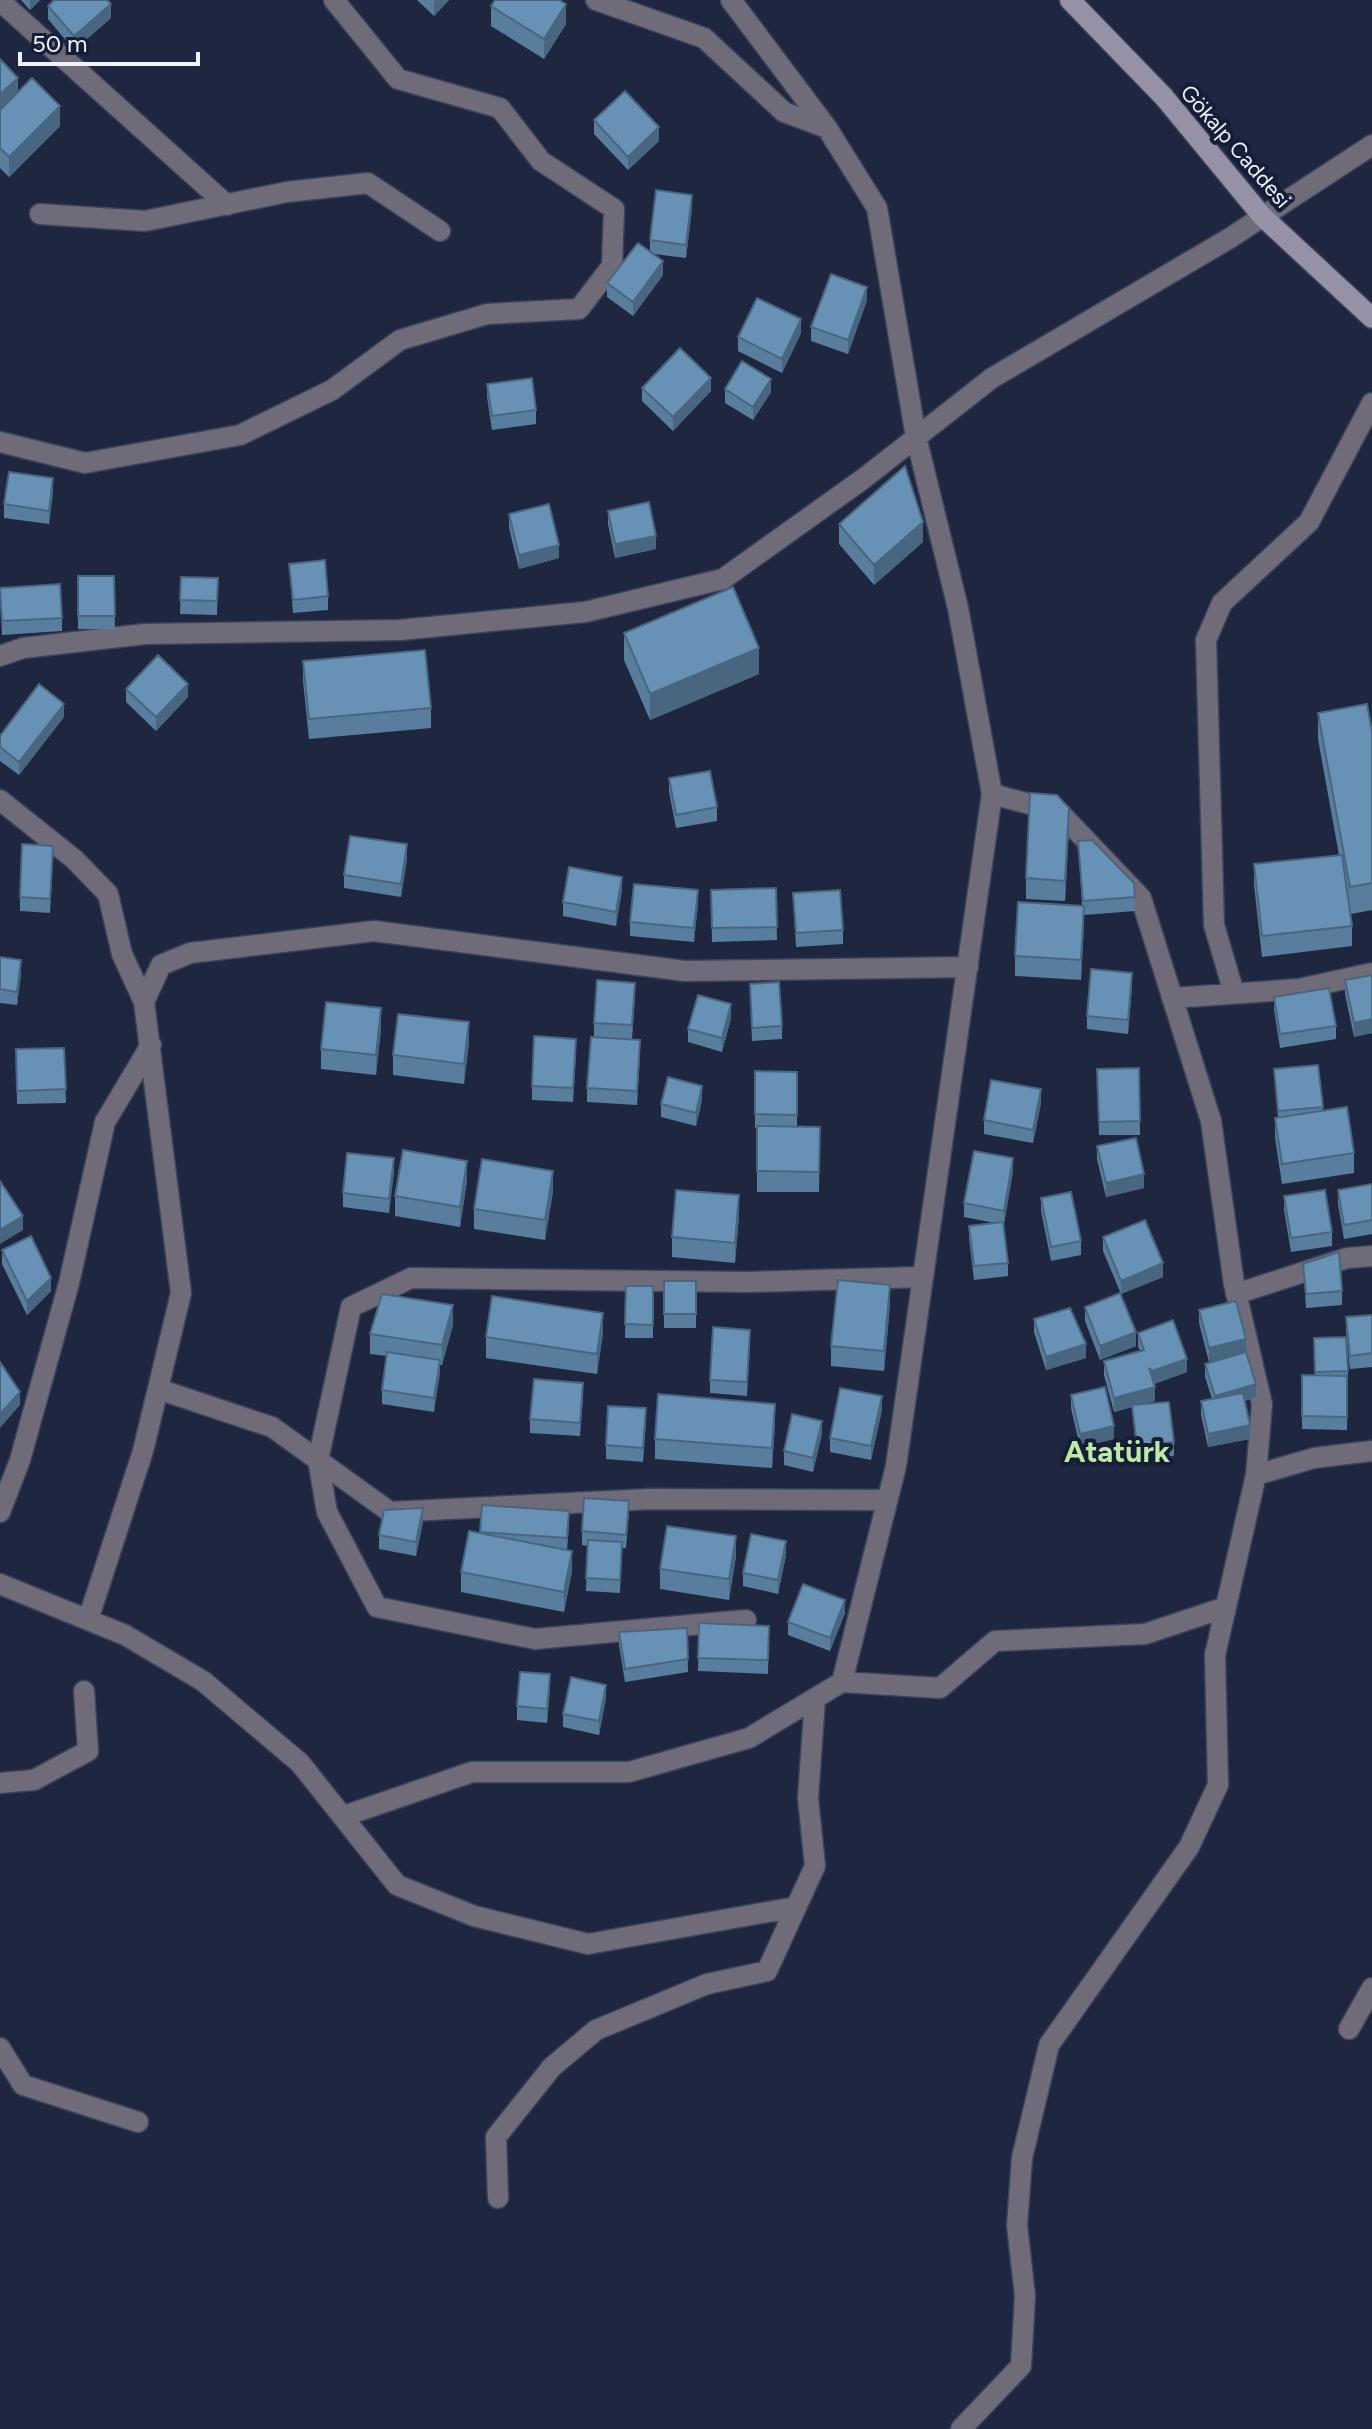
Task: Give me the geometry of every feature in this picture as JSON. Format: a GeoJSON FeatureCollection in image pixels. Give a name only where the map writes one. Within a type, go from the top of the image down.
{"type":"FeatureCollection","features":[{"type":"Feature","properties":{"kind":"street"},"geometry":{"type":"LineString","coordinates":[[0,442],[85,463],[240,435],[332,390],[400,340],[487,314],[579,309],[612,266],[614,209],[541,161],[500,108],[398,79],[334,0]]}},
{"type":"Feature","properties":{"kind":"street"},"geometry":{"type":"LineString","coordinates":[[596,0],[704,38],[784,112],[827,128]]}},
{"type":"Feature","properties":{"kind":"street"},"geometry":{"type":"LineString","coordinates":[[731,0],[827,128],[877,208],[916,437],[958,608],[992,794],[896,1466],[842,1682]]}},
{"type":"Feature","properties":{"kind":"street","name":"Gökalp Caddesi"},"geometry":{"type":"LineString","coordinates":[[1070,0],[1164,97],[1262,216],[1372,318]]}},
{"type":"Feature","properties":{"kind":"street"},"geometry":{"type":"LineString","coordinates":[[2,5],[227,205]]}},
{"type":"Feature","properties":{"kind":"street"},"geometry":{"type":"LineString","coordinates":[[0,656],[23,648],[145,634],[400,630],[585,612],[723,579],[992,378],[1262,216],[1372,145]]}},
{"type":"Feature","properties":{"kind":"street"},"geometry":{"type":"LineString","coordinates":[[40,214],[145,221],[287,192],[368,183],[440,231]]}},
{"type":"Feature","properties":{"kind":"street"},"geometry":{"type":"LineString","coordinates":[[1234,993],[1214,925],[1206,640],[1222,603],[1309,522],[1372,403]]}},
{"type":"Feature","properties":{"kind":"street"},"geometry":{"type":"LineString","coordinates":[[961,2429],[1021,2366],[1025,2296],[1017,2225],[1022,2158],[1049,2045],[1189,1847],[1218,1785],[1215,1655],[1256,1475],[1262,1404],[1236,1294],[1211,1121],[1141,898],[1059,812],[992,794]]}},
{"type":"Feature","properties":{"kind":"street"},"geometry":{"type":"LineString","coordinates":[[0,800],[74,859],[108,894],[122,954],[144,1002],[181,1293],[143,1451],[88,1620]]}},
{"type":"Feature","properties":{"kind":"street"},"geometry":{"type":"LineString","coordinates":[[144,1002],[161,965],[190,953],[374,931],[685,971],[968,967]]}},
{"type":"Feature","properties":{"kind":"street"},"geometry":{"type":"LineString","coordinates":[[1172,998],[1299,989],[1372,973]]}},
{"type":"Feature","properties":{"kind":"street"},"geometry":{"type":"LineString","coordinates":[[0,1512],[20,1460],[69,1283],[105,1122],[151,1045]]}},
{"type":"Feature","properties":{"kind":"street"},"geometry":{"type":"LineString","coordinates":[[1236,1294],[1347,1258],[1372,1256]]}},
{"type":"Feature","properties":{"kind":"street"},"geometry":{"type":"LineString","coordinates":[[746,1620],[535,1639],[377,1607],[327,1512],[318,1460],[351,1307],[411,1278],[749,1282],[923,1277]]}},
{"type":"Feature","properties":{"kind":"street"},"geometry":{"type":"LineString","coordinates":[[158,1389],[272,1427],[390,1512],[651,1499],[887,1500]]}},
{"type":"Feature","properties":{"kind":"street"},"geometry":{"type":"LineString","coordinates":[[1256,1475],[1314,1458],[1372,1451]]}},
{"type":"Feature","properties":{"kind":"street"},"geometry":{"type":"LineString","coordinates":[[0,1584],[125,1635],[203,1681],[300,1763],[397,1885],[474,1916],[588,1944],[796,1907]]}},
{"type":"Feature","properties":{"kind":"street"},"geometry":{"type":"LineString","coordinates":[[344,1816],[472,1772],[629,1772],[749,1738],[842,1682],[940,1688],[995,1641],[1145,1634],[1226,1607]]}},
{"type":"Feature","properties":{"kind":"street"},"geometry":{"type":"LineString","coordinates":[[0,1783],[34,1780],[88,1751],[84,1691]]}},
{"type":"Feature","properties":{"kind":"street"},"geometry":{"type":"LineString","coordinates":[[498,2198],[496,2137],[552,2067],[596,2030],[707,1984],[767,1971],[815,1866],[808,1798],[815,1699]]}},
{"type":"Feature","properties":{"kind":"street"},"geometry":{"type":"LineString","coordinates":[[1349,2029],[1372,1988]]}},
{"type":"Feature","properties":{"kind":"street"},"geometry":{"type":"LineString","coordinates":[[0,2048],[23,2085],[138,2122]]}},
{"type":"Feature","properties":{"kind":"building"},"geometry":{"type":"Polygon","coordinates":[[[54,0],[107,0],[111,4],[74,36],[48,6],[54,0]]]}},
{"type":"Feature","properties":{"kind":"building"},"geometry":{"type":"Polygon","coordinates":[[[495,0],[559,0],[566,4],[544,39],[491,6],[495,0]]]}},
{"type":"Feature","properties":{"kind":"building"},"geometry":{"type":"Polygon","coordinates":[[[0,59],[18,78],[0,94],[0,59]]]}},
{"type":"Feature","properties":{"kind":"building"},"geometry":{"type":"Polygon","coordinates":[[[32,78],[60,106],[9,157],[0,148],[0,110],[32,78]]]}},
{"type":"Feature","properties":{"kind":"building"},"geometry":{"type":"Polygon","coordinates":[[[625,91],[659,127],[628,157],[594,120],[625,91]]]}},
{"type":"Feature","properties":{"kind":"building"},"geometry":{"type":"Polygon","coordinates":[[[656,190],[692,195],[686,245],[650,240],[656,190]]]}},
{"type":"Feature","properties":{"kind":"building"},"geometry":{"type":"Polygon","coordinates":[[[638,243],[663,261],[633,302],[607,283],[638,243]]]}},
{"type":"Feature","properties":{"kind":"building"},"geometry":{"type":"Polygon","coordinates":[[[831,274],[867,287],[848,340],[811,327],[831,274]]]}},
{"type":"Feature","properties":{"kind":"building"},"geometry":{"type":"Polygon","coordinates":[[[757,298],[801,319],[782,359],[738,337],[757,298]]]}},
{"type":"Feature","properties":{"kind":"building"},"geometry":{"type":"Polygon","coordinates":[[[680,348],[711,378],[673,417],[642,388],[680,348]]]}},
{"type":"Feature","properties":{"kind":"building"},"geometry":{"type":"Polygon","coordinates":[[[742,361],[771,379],[753,407],[725,389],[742,361]]]}},
{"type":"Feature","properties":{"kind":"building"},"geometry":{"type":"Polygon","coordinates":[[[532,378],[536,410],[492,416],[487,384],[532,378]]]}},
{"type":"Feature","properties":{"kind":"building"},"geometry":{"type":"Polygon","coordinates":[[[905,466],[923,522],[874,565],[839,524],[905,466]]]}},
{"type":"Feature","properties":{"kind":"building"},"geometry":{"type":"Polygon","coordinates":[[[9,472],[53,478],[49,511],[4,504],[9,472]]]}},
{"type":"Feature","properties":{"kind":"building"},"geometry":{"type":"Polygon","coordinates":[[[649,502],[656,536],[615,544],[608,511],[649,502]]]}},
{"type":"Feature","properties":{"kind":"building"},"geometry":{"type":"Polygon","coordinates":[[[549,504],[559,545],[519,555],[509,514],[549,504]]]}},
{"type":"Feature","properties":{"kind":"building"},"geometry":{"type":"Polygon","coordinates":[[[325,560],[328,596],[293,600],[289,564],[325,560]]]}},
{"type":"Feature","properties":{"kind":"building"},"geometry":{"type":"Polygon","coordinates":[[[78,576],[114,576],[115,616],[78,616],[78,576]]]}},
{"type":"Feature","properties":{"kind":"building"},"geometry":{"type":"Polygon","coordinates":[[[181,577],[218,578],[217,601],[180,600],[181,577]]]}},
{"type":"Feature","properties":{"kind":"building"},"geometry":{"type":"Polygon","coordinates":[[[60,584],[62,618],[2,621],[0,588],[60,584]]]}},
{"type":"Feature","properties":{"kind":"building"},"geometry":{"type":"Polygon","coordinates":[[[733,587],[759,648],[650,694],[624,633],[733,587]]]}},
{"type":"Feature","properties":{"kind":"building"},"geometry":{"type":"Polygon","coordinates":[[[425,650],[431,708],[309,719],[303,661],[425,650]]]}},
{"type":"Feature","properties":{"kind":"building"},"geometry":{"type":"Polygon","coordinates":[[[158,655],[188,684],[156,717],[126,689],[158,655]]]}},
{"type":"Feature","properties":{"kind":"building"},"geometry":{"type":"Polygon","coordinates":[[[39,684],[64,704],[19,762],[0,747],[0,736],[39,684]]]}},
{"type":"Feature","properties":{"kind":"building"},"geometry":{"type":"Polygon","coordinates":[[[1367,704],[1372,732],[1372,883],[1350,887],[1318,713],[1367,704]]]}},
{"type":"Feature","properties":{"kind":"building"},"geometry":{"type":"Polygon","coordinates":[[[710,771],[717,807],[676,815],[669,778],[710,771]]]}},
{"type":"Feature","properties":{"kind":"building"},"geometry":{"type":"Polygon","coordinates":[[[1030,793],[1057,795],[1069,808],[1065,881],[1026,878],[1030,793]]]}},
{"type":"Feature","properties":{"kind":"building"},"geometry":{"type":"Polygon","coordinates":[[[350,836],[407,844],[401,884],[344,875],[350,836]]]}},
{"type":"Feature","properties":{"kind":"building"},"geometry":{"type":"Polygon","coordinates":[[[1092,840],[1134,883],[1135,897],[1083,901],[1078,841],[1092,840]]]}},
{"type":"Feature","properties":{"kind":"building"},"geometry":{"type":"Polygon","coordinates":[[[22,844],[53,846],[50,899],[20,897],[22,844]]]}},
{"type":"Feature","properties":{"kind":"building"},"geometry":{"type":"Polygon","coordinates":[[[1342,855],[1352,926],[1262,936],[1254,864],[1342,855]]]}},
{"type":"Feature","properties":{"kind":"building"},"geometry":{"type":"Polygon","coordinates":[[[569,867],[622,877],[616,912],[563,902],[569,867]]]}},
{"type":"Feature","properties":{"kind":"building"},"geometry":{"type":"Polygon","coordinates":[[[634,884],[698,890],[694,928],[630,922],[634,884]]]}},
{"type":"Feature","properties":{"kind":"building"},"geometry":{"type":"Polygon","coordinates":[[[776,888],[777,927],[712,928],[711,890],[776,888]]]}},
{"type":"Feature","properties":{"kind":"building"},"geometry":{"type":"Polygon","coordinates":[[[840,890],[843,930],[796,933],[793,893],[840,890]]]}},
{"type":"Feature","properties":{"kind":"building"},"geometry":{"type":"Polygon","coordinates":[[[1018,902],[1084,906],[1081,960],[1015,956],[1018,902]]]}},
{"type":"Feature","properties":{"kind":"building"},"geometry":{"type":"Polygon","coordinates":[[[0,957],[21,960],[17,992],[0,989],[0,957]]]}},
{"type":"Feature","properties":{"kind":"building"},"geometry":{"type":"Polygon","coordinates":[[[1091,969],[1132,973],[1128,1020],[1087,1016],[1091,969]]]}},
{"type":"Feature","properties":{"kind":"building"},"geometry":{"type":"Polygon","coordinates":[[[1372,975],[1372,1019],[1354,1023],[1345,980],[1372,975]]]}},
{"type":"Feature","properties":{"kind":"building"},"geometry":{"type":"Polygon","coordinates":[[[597,980],[635,983],[632,1025],[594,1023],[597,980]]]}},
{"type":"Feature","properties":{"kind":"building"},"geometry":{"type":"Polygon","coordinates":[[[779,982],[782,1026],[752,1028],[750,984],[779,982]]]}},
{"type":"Feature","properties":{"kind":"building"},"geometry":{"type":"Polygon","coordinates":[[[1329,988],[1336,1026],[1280,1034],[1274,997],[1329,988]]]}},
{"type":"Feature","properties":{"kind":"building"},"geometry":{"type":"Polygon","coordinates":[[[698,995],[731,1004],[722,1038],[688,1029],[698,995]]]}},
{"type":"Feature","properties":{"kind":"building"},"geometry":{"type":"Polygon","coordinates":[[[326,1002],[381,1008],[376,1055],[321,1049],[326,1002]]]}},
{"type":"Feature","properties":{"kind":"building"},"geometry":{"type":"Polygon","coordinates":[[[398,1014],[469,1022],[464,1064],[393,1055],[398,1014]]]}},
{"type":"Feature","properties":{"kind":"building"},"geometry":{"type":"Polygon","coordinates":[[[534,1036],[576,1039],[573,1088],[532,1086],[534,1036]]]}},
{"type":"Feature","properties":{"kind":"building"},"geometry":{"type":"Polygon","coordinates":[[[591,1037],[640,1040],[637,1091],[587,1088],[591,1037]]]}},
{"type":"Feature","properties":{"kind":"building"},"geometry":{"type":"Polygon","coordinates":[[[64,1048],[66,1089],[17,1091],[16,1049],[64,1048]]]}},
{"type":"Feature","properties":{"kind":"building"},"geometry":{"type":"Polygon","coordinates":[[[1318,1065],[1323,1107],[1278,1111],[1274,1069],[1318,1065]]]}},
{"type":"Feature","properties":{"kind":"building"},"geometry":{"type":"Polygon","coordinates":[[[1139,1068],[1140,1121],[1099,1122],[1097,1069],[1139,1068]]]}},
{"type":"Feature","properties":{"kind":"building"},"geometry":{"type":"Polygon","coordinates":[[[755,1071],[797,1072],[797,1115],[755,1114],[755,1071]]]}},
{"type":"Feature","properties":{"kind":"building"},"geometry":{"type":"Polygon","coordinates":[[[668,1077],[702,1086],[696,1113],[661,1104],[668,1077]]]}},
{"type":"Feature","properties":{"kind":"building"},"geometry":{"type":"Polygon","coordinates":[[[991,1080],[1041,1089],[1033,1130],[984,1120],[991,1080]]]}},
{"type":"Feature","properties":{"kind":"building"},"geometry":{"type":"Polygon","coordinates":[[[1347,1107],[1354,1153],[1282,1164],[1275,1118],[1347,1107]]]}},
{"type":"Feature","properties":{"kind":"building"},"geometry":{"type":"Polygon","coordinates":[[[757,1126],[820,1127],[819,1172],[757,1171],[757,1126]]]}},
{"type":"Feature","properties":{"kind":"building"},"geometry":{"type":"Polygon","coordinates":[[[1136,1138],[1144,1174],[1106,1183],[1097,1146],[1136,1138]]]}},
{"type":"Feature","properties":{"kind":"building"},"geometry":{"type":"Polygon","coordinates":[[[403,1150],[467,1161],[460,1207],[395,1196],[403,1150]]]}},
{"type":"Feature","properties":{"kind":"building"},"geometry":{"type":"Polygon","coordinates":[[[974,1151],[1013,1158],[1004,1211],[964,1203],[974,1151]]]}},
{"type":"Feature","properties":{"kind":"building"},"geometry":{"type":"Polygon","coordinates":[[[347,1153],[394,1158],[389,1199],[343,1193],[347,1153]]]}},
{"type":"Feature","properties":{"kind":"building"},"geometry":{"type":"Polygon","coordinates":[[[482,1159],[553,1171],[545,1220],[474,1209],[482,1159]]]}},
{"type":"Feature","properties":{"kind":"building"},"geometry":{"type":"Polygon","coordinates":[[[0,1181],[23,1216],[0,1230],[0,1181]]]}},
{"type":"Feature","properties":{"kind":"building"},"geometry":{"type":"Polygon","coordinates":[[[1372,1184],[1372,1220],[1344,1225],[1338,1190],[1372,1184]]]}},
{"type":"Feature","properties":{"kind":"building"},"geometry":{"type":"Polygon","coordinates":[[[676,1190],[739,1195],[735,1243],[672,1237],[676,1190]]]}},
{"type":"Feature","properties":{"kind":"building"},"geometry":{"type":"Polygon","coordinates":[[[1325,1190],[1332,1232],[1291,1238],[1284,1196],[1325,1190]]]}},
{"type":"Feature","properties":{"kind":"building"},"geometry":{"type":"Polygon","coordinates":[[[1071,1192],[1081,1241],[1051,1247],[1041,1198],[1071,1192]]]}},
{"type":"Feature","properties":{"kind":"building"},"geometry":{"type":"Polygon","coordinates":[[[1145,1220],[1163,1263],[1121,1281],[1103,1237],[1145,1220]]]}},
{"type":"Feature","properties":{"kind":"building"},"geometry":{"type":"Polygon","coordinates":[[[1003,1222],[1008,1263],[974,1266],[969,1226],[1003,1222]]]}},
{"type":"Feature","properties":{"kind":"building"},"geometry":{"type":"Polygon","coordinates":[[[31,1236],[51,1278],[27,1301],[2,1250],[31,1236]]]}},
{"type":"Feature","properties":{"kind":"building"},"geometry":{"type":"Polygon","coordinates":[[[1339,1252],[1342,1291],[1306,1294],[1303,1264],[1339,1252]]]}},
{"type":"Feature","properties":{"kind":"building"},"geometry":{"type":"Polygon","coordinates":[[[838,1280],[890,1285],[884,1351],[831,1346],[838,1280]]]}},
{"type":"Feature","properties":{"kind":"building"},"geometry":{"type":"Polygon","coordinates":[[[664,1281],[696,1281],[696,1314],[664,1314],[664,1281]]]}},
{"type":"Feature","properties":{"kind":"building"},"geometry":{"type":"Polygon","coordinates":[[[626,1286],[653,1286],[653,1325],[625,1324],[626,1286]]]}},
{"type":"Feature","properties":{"kind":"building"},"geometry":{"type":"Polygon","coordinates":[[[1120,1293],[1136,1332],[1100,1346],[1085,1307],[1120,1293]]]}},
{"type":"Feature","properties":{"kind":"building"},"geometry":{"type":"Polygon","coordinates":[[[382,1294],[453,1305],[442,1345],[370,1334],[382,1294]]]}},
{"type":"Feature","properties":{"kind":"building"},"geometry":{"type":"Polygon","coordinates":[[[492,1296],[603,1313],[597,1354],[486,1337],[492,1296]]]}},
{"type":"Feature","properties":{"kind":"building"},"geometry":{"type":"Polygon","coordinates":[[[1236,1301],[1246,1339],[1209,1348],[1199,1310],[1236,1301]]]}},
{"type":"Feature","properties":{"kind":"building"},"geometry":{"type":"Polygon","coordinates":[[[1070,1308],[1086,1344],[1046,1357],[1034,1319],[1070,1308]]]}},
{"type":"Feature","properties":{"kind":"building"},"geometry":{"type":"Polygon","coordinates":[[[1372,1315],[1372,1353],[1350,1356],[1346,1317],[1372,1315]]]}},
{"type":"Feature","properties":{"kind":"building"},"geometry":{"type":"Polygon","coordinates":[[[1173,1320],[1187,1359],[1152,1371],[1149,1368],[1155,1387],[1114,1398],[1104,1361],[1144,1350],[1138,1333],[1173,1320]]]}},
{"type":"Feature","properties":{"kind":"building"},"geometry":{"type":"Polygon","coordinates":[[[713,1327],[750,1330],[747,1382],[710,1380],[713,1327]]]}},
{"type":"Feature","properties":{"kind":"building"},"geometry":{"type":"Polygon","coordinates":[[[1346,1337],[1348,1371],[1315,1372],[1314,1338],[1346,1337]]]}},
{"type":"Feature","properties":{"kind":"building"},"geometry":{"type":"Polygon","coordinates":[[[387,1352],[440,1360],[434,1398],[382,1390],[387,1352]]]}},
{"type":"Feature","properties":{"kind":"building"},"geometry":{"type":"Polygon","coordinates":[[[1246,1352],[1256,1384],[1215,1396],[1205,1364],[1246,1352]]]}},
{"type":"Feature","properties":{"kind":"building"},"geometry":{"type":"Polygon","coordinates":[[[0,1362],[20,1392],[0,1414],[0,1362]]]}},
{"type":"Feature","properties":{"kind":"building"},"geometry":{"type":"Polygon","coordinates":[[[1302,1375],[1347,1376],[1347,1417],[1302,1416],[1302,1375]]]}},
{"type":"Feature","properties":{"kind":"building"},"geometry":{"type":"Polygon","coordinates":[[[534,1379],[583,1383],[580,1423],[530,1419],[534,1379]]]}},
{"type":"Feature","properties":{"kind":"building"},"geometry":{"type":"Polygon","coordinates":[[[1105,1387],[1114,1426],[1080,1434],[1071,1395],[1105,1387]]]}},
{"type":"Feature","properties":{"kind":"building"},"geometry":{"type":"Polygon","coordinates":[[[840,1388],[882,1396],[871,1446],[830,1438],[840,1388]]]}},
{"type":"Feature","properties":{"kind":"building"},"geometry":{"type":"Polygon","coordinates":[[[1243,1393],[1250,1425],[1208,1434],[1201,1401],[1243,1393]]]}},
{"type":"Feature","properties":{"kind":"building"},"geometry":{"type":"Polygon","coordinates":[[[658,1394],[775,1404],[772,1448],[655,1439],[658,1394]]]}},
{"type":"Feature","properties":{"kind":"building"},"geometry":{"type":"Polygon","coordinates":[[[1169,1402],[1174,1442],[1137,1446],[1132,1405],[1169,1402]]]}},
{"type":"Feature","properties":{"kind":"building"},"geometry":{"type":"Polygon","coordinates":[[[608,1406],[646,1408],[643,1448],[606,1445],[608,1406]]]}},
{"type":"Feature","properties":{"kind":"building"},"geometry":{"type":"Polygon","coordinates":[[[792,1414],[822,1421],[813,1458],[784,1451],[792,1414]]]}},
{"type":"Feature","properties":{"kind":"building"},"geometry":{"type":"Polygon","coordinates":[[[584,1498],[629,1501],[626,1535],[582,1531],[584,1498]]]}},
{"type":"Feature","properties":{"kind":"building"},"geometry":{"type":"Polygon","coordinates":[[[482,1505],[569,1511],[567,1538],[480,1532],[482,1505]]]}},
{"type":"Feature","properties":{"kind":"building"},"geometry":{"type":"Polygon","coordinates":[[[423,1508],[416,1542],[379,1535],[384,1510],[423,1508]]]}},
{"type":"Feature","properties":{"kind":"building"},"geometry":{"type":"Polygon","coordinates":[[[667,1526],[736,1536],[729,1579],[660,1569],[667,1526]]]}},
{"type":"Feature","properties":{"kind":"building"},"geometry":{"type":"Polygon","coordinates":[[[469,1531],[572,1551],[564,1592],[461,1572],[469,1531]]]}},
{"type":"Feature","properties":{"kind":"building"},"geometry":{"type":"Polygon","coordinates":[[[751,1534],[786,1541],[778,1580],[743,1573],[751,1534]]]}},
{"type":"Feature","properties":{"kind":"building"},"geometry":{"type":"Polygon","coordinates":[[[588,1540],[622,1542],[620,1580],[586,1578],[588,1540]]]}},
{"type":"Feature","properties":{"kind":"building"},"geometry":{"type":"Polygon","coordinates":[[[803,1584],[845,1600],[830,1638],[788,1622],[803,1584]]]}},
{"type":"Feature","properties":{"kind":"building"},"geometry":{"type":"Polygon","coordinates":[[[699,1623],[769,1626],[768,1660],[698,1658],[699,1623]]]}},
{"type":"Feature","properties":{"kind":"building"},"geometry":{"type":"Polygon","coordinates":[[[687,1628],[688,1659],[625,1669],[619,1632],[687,1628]]]}},
{"type":"Feature","properties":{"kind":"building"},"geometry":{"type":"Polygon","coordinates":[[[520,1672],[550,1674],[547,1709],[517,1706],[520,1672]]]}},
{"type":"Feature","properties":{"kind":"building"},"geometry":{"type":"Polygon","coordinates":[[[571,1677],[606,1685],[599,1721],[563,1714],[571,1677]]]}},
{"type":"Feature","properties":{"kind":"district","name":"Atatürk"},"geometry":{"type":"Point","coordinates":[1117,1452]}}]}
